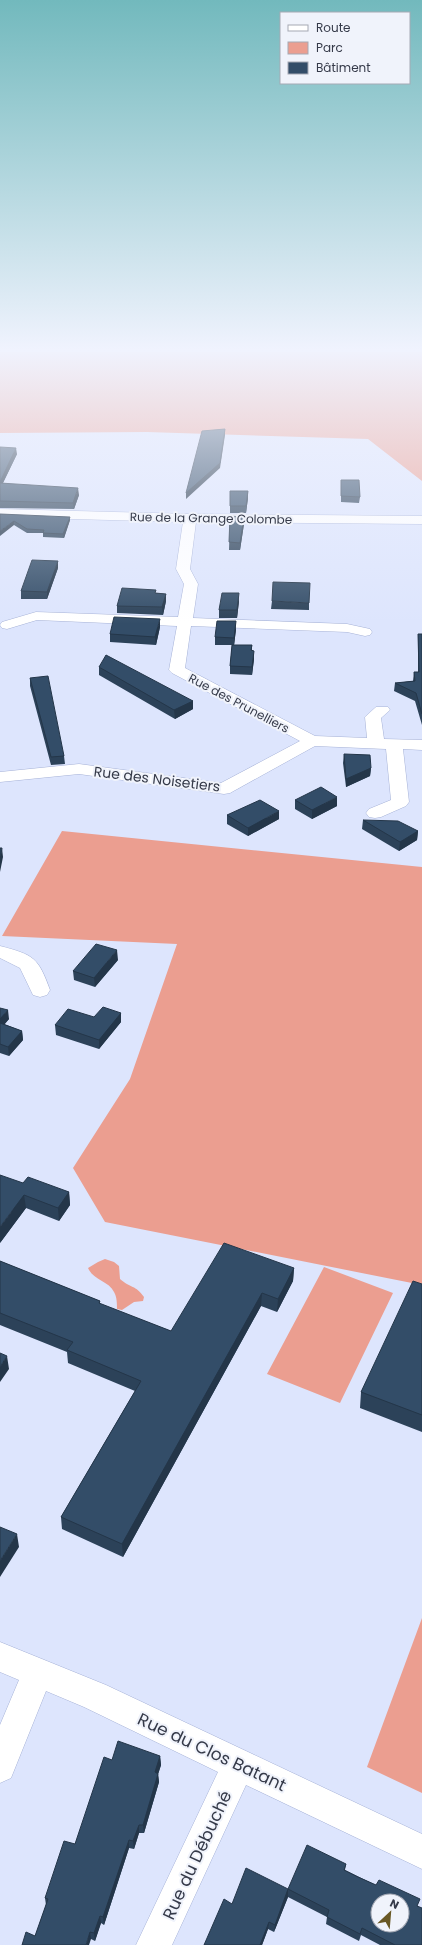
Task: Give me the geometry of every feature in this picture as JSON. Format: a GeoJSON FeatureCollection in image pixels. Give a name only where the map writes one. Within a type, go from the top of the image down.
{"type":"FeatureCollection","features":[{"type":"Feature","properties":{"kind":"street","name":"Rue de la Grange Colombe"},"geometry":{"type":"LineString","coordinates":[[0,513],[190,518],[422,520]]}},
{"type":"Feature","properties":{"kind":"street","name":"Rue des Prunelliers"},"geometry":{"type":"LineString","coordinates":[[190,518],[183,569],[191,584],[177,670],[312,741]]}},
{"type":"Feature","properties":{"kind":"street"},"geometry":{"type":"LineString","coordinates":[[7,625],[36,616],[347,628],[365,632]]}},
{"type":"Feature","properties":{"kind":"street"},"geometry":{"type":"LineString","coordinates":[[376,743],[374,717],[382,710]]}},
{"type":"Feature","properties":{"kind":"street","name":"Rue des Noisetiers"},"geometry":{"type":"LineString","coordinates":[[0,777],[79,769],[224,788],[312,741],[422,745]]}},
{"type":"Feature","properties":{"kind":"street"},"geometry":{"type":"LineString","coordinates":[[375,813],[400,802],[394,744]]}},
{"type":"Feature","properties":{"kind":"street"},"geometry":{"type":"LineString","coordinates":[[0,952],[24,959],[30,964],[40,990]]}},
{"type":"Feature","properties":{"kind":"street","name":"Rue du Clos Batant"},"geometry":{"type":"LineString","coordinates":[[0,1657],[95,1696],[422,1852]]}},
{"type":"Feature","properties":{"kind":"street"},"geometry":{"type":"LineString","coordinates":[[0,1767],[25,1700],[39,1672]]}},
{"type":"Feature","properties":{"kind":"street","name":"Rue du Débuché"},"geometry":{"type":"LineString","coordinates":[[154,1945],[239,1764]]}},
{"type":"Feature","properties":{"kind":"green space"},"geometry":{"type":"Polygon","coordinates":[[[373,443],[422,443],[422,481],[373,443]]]}},
{"type":"Feature","properties":{"kind":"green space"},"geometry":{"type":"Polygon","coordinates":[[[62,831],[422,867],[422,1285],[105,1222],[73,1168],[130,1079],[177,944],[2,936],[62,831]]]}},
{"type":"Feature","properties":{"kind":"green space"},"geometry":{"type":"Polygon","coordinates":[[[105,1259],[114,1262],[119,1266],[120,1279],[136,1288],[144,1297],[143,1301],[134,1302],[122,1310],[117,1309],[117,1300],[112,1288],[93,1275],[88,1268],[105,1259]]]}},
{"type":"Feature","properties":{"kind":"green space"},"geometry":{"type":"Polygon","coordinates":[[[324,1267],[393,1293],[340,1403],[267,1374],[324,1267]]]}},
{"type":"Feature","properties":{"kind":"green space"},"geometry":{"type":"Polygon","coordinates":[[[422,1618],[422,1793],[367,1767],[422,1618]]]}},
{"type":"Feature","properties":{"kind":"building"},"geometry":{"type":"Polygon","coordinates":[[[199,443],[223,443],[220,463],[186,493],[199,443]]]}},
{"type":"Feature","properties":{"kind":"building"},"geometry":{"type":"Polygon","coordinates":[[[0,447],[16,448],[0,482],[0,447]]]}},
{"type":"Feature","properties":{"kind":"building"},"geometry":{"type":"Polygon","coordinates":[[[341,480],[359,480],[360,497],[341,496],[341,480]]]}},
{"type":"Feature","properties":{"kind":"building"},"geometry":{"type":"Polygon","coordinates":[[[0,483],[78,488],[73,503],[0,501],[0,483]]]}},
{"type":"Feature","properties":{"kind":"building"},"geometry":{"type":"Polygon","coordinates":[[[230,491],[248,491],[246,506],[230,506],[230,491]]]}},
{"type":"Feature","properties":{"kind":"building"},"geometry":{"type":"Polygon","coordinates":[[[0,514],[70,517],[63,534],[43,533],[44,530],[27,529],[14,521],[0,531],[0,514]]]}},
{"type":"Feature","properties":{"kind":"building"},"geometry":{"type":"Polygon","coordinates":[[[230,516],[244,517],[240,543],[229,542],[230,516]]]}},
{"type":"Feature","properties":{"kind":"building"},"geometry":{"type":"Polygon","coordinates":[[[32,560],[58,561],[47,592],[21,591],[32,560]]]}},
{"type":"Feature","properties":{"kind":"building"},"geometry":{"type":"Polygon","coordinates":[[[273,582],[310,583],[309,603],[272,601],[273,582]]]}},
{"type":"Feature","properties":{"kind":"building"},"geometry":{"type":"Polygon","coordinates":[[[122,588],[156,590],[155,593],[166,594],[162,607],[117,606],[122,588]]]}},
{"type":"Feature","properties":{"kind":"building"},"geometry":{"type":"Polygon","coordinates":[[[222,593],[239,593],[237,610],[219,610],[222,593]]]}},
{"type":"Feature","properties":{"kind":"building"},"geometry":{"type":"Polygon","coordinates":[[[114,617],[160,619],[155,637],[110,634],[114,617]]]}},
{"type":"Feature","properties":{"kind":"building"},"geometry":{"type":"Polygon","coordinates":[[[217,621],[236,621],[234,638],[215,637],[217,621]]]}},
{"type":"Feature","properties":{"kind":"building"},"geometry":{"type":"Polygon","coordinates":[[[418,634],[422,634],[422,714],[416,693],[395,683],[415,681],[414,672],[419,672],[418,634]]]}},
{"type":"Feature","properties":{"kind":"building"},"geometry":{"type":"Polygon","coordinates":[[[232,645],[252,645],[251,650],[254,651],[252,667],[230,666],[232,645]]]}},
{"type":"Feature","properties":{"kind":"building"},"geometry":{"type":"Polygon","coordinates":[[[106,655],[193,701],[174,710],[99,667],[106,655]]]}},
{"type":"Feature","properties":{"kind":"building"},"geometry":{"type":"Polygon","coordinates":[[[48,676],[64,756],[51,757],[30,678],[48,676]]]}},
{"type":"Feature","properties":{"kind":"building"},"geometry":{"type":"Polygon","coordinates":[[[344,754],[370,755],[371,768],[346,779],[344,754]]]}},
{"type":"Feature","properties":{"kind":"building"},"geometry":{"type":"Polygon","coordinates":[[[321,787],[337,797],[312,810],[295,800],[321,787]]]}},
{"type":"Feature","properties":{"kind":"building"},"geometry":{"type":"Polygon","coordinates":[[[260,800],[279,811],[248,828],[227,815],[260,800]]]}},
{"type":"Feature","properties":{"kind":"building"},"geometry":{"type":"Polygon","coordinates":[[[363,820],[398,821],[418,831],[400,842],[363,820]]]}},
{"type":"Feature","properties":{"kind":"building"},"geometry":{"type":"Polygon","coordinates":[[[0,848],[2,848],[0,860],[0,848]]]}},
{"type":"Feature","properties":{"kind":"building"},"geometry":{"type":"Polygon","coordinates":[[[96,944],[117,950],[94,978],[73,971],[96,944]]]}},
{"type":"Feature","properties":{"kind":"building"},"geometry":{"type":"Polygon","coordinates":[[[103,1007],[121,1013],[99,1040],[55,1025],[68,1009],[94,1017],[103,1007]]]}},
{"type":"Feature","properties":{"kind":"building"},"geometry":{"type":"Polygon","coordinates":[[[0,1008],[8,1010],[0,1019],[0,1008]]]}},
{"type":"Feature","properties":{"kind":"building"},"geometry":{"type":"Polygon","coordinates":[[[0,1023],[22,1031],[8,1047],[0,1044],[0,1023]]]}},
{"type":"Feature","properties":{"kind":"building"},"geometry":{"type":"Polygon","coordinates":[[[0,1175],[23,1183],[28,1177],[69,1192],[58,1208],[24,1195],[0,1227],[0,1175]]]}},
{"type":"Feature","properties":{"kind":"building"},"geometry":{"type":"Polygon","coordinates":[[[224,1243],[294,1268],[278,1299],[262,1293],[122,1544],[61,1517],[141,1381],[67,1350],[73,1342],[0,1313],[0,1261],[100,1301],[99,1303],[171,1331],[224,1243]]]}},
{"type":"Feature","properties":{"kind":"building"},"geometry":{"type":"Polygon","coordinates":[[[413,1281],[422,1284],[422,1415],[361,1392],[413,1281]]]}},
{"type":"Feature","properties":{"kind":"building"},"geometry":{"type":"Polygon","coordinates":[[[0,1353],[7,1356],[0,1367],[0,1353]]]}},
{"type":"Feature","properties":{"kind":"building"},"geometry":{"type":"Polygon","coordinates":[[[0,1527],[17,1534],[0,1561],[0,1527]]]}},
{"type":"Feature","properties":{"kind":"building"},"geometry":{"type":"Polygon","coordinates":[[[118,1741],[160,1756],[155,1772],[158,1774],[143,1825],[139,1825],[133,1841],[129,1840],[103,1917],[100,1916],[94,1933],[90,1932],[86,1945],[22,1945],[26,1932],[35,1936],[48,1899],[45,1898],[64,1841],[75,1844],[104,1757],[112,1760],[118,1741]]]}},
{"type":"Feature","properties":{"kind":"building"},"geometry":{"type":"Polygon","coordinates":[[[307,1845],[346,1864],[344,1870],[358,1877],[376,1885],[379,1880],[407,1893],[370,1893],[370,1932],[362,1928],[360,1934],[327,1917],[329,1910],[288,1889],[307,1845]]]}},
{"type":"Feature","properties":{"kind":"building"},"geometry":{"type":"Polygon","coordinates":[[[246,1868],[288,1889],[275,1925],[269,1922],[260,1945],[204,1945],[224,1899],[232,1904],[246,1868]]]}},
{"type":"Feature","properties":{"kind":"building"},"geometry":{"type":"Polygon","coordinates":[[[410,1894],[420,1899],[417,1906],[422,1908],[422,1945],[395,1945],[372,1933],[410,1933],[410,1894]]]}}]}
